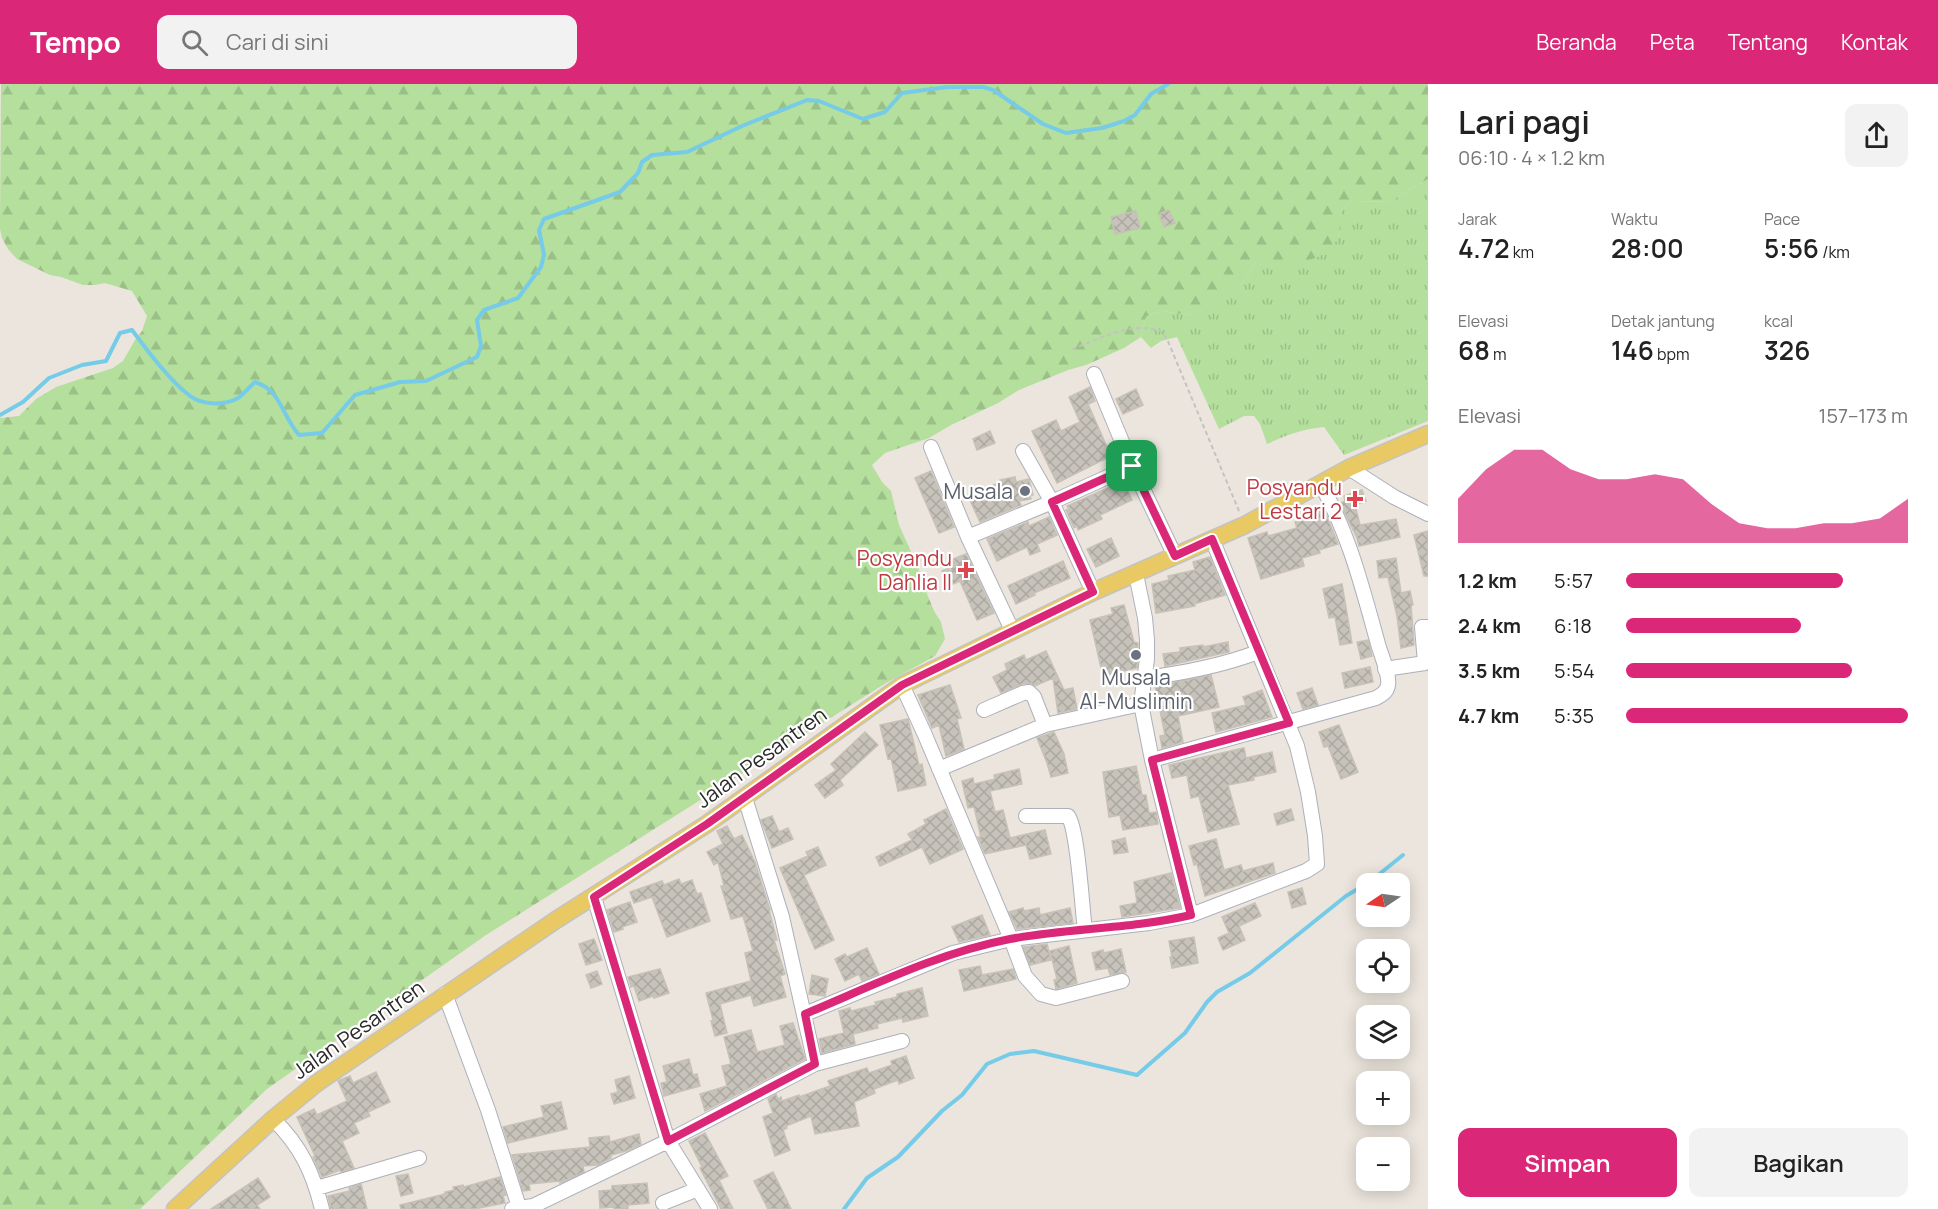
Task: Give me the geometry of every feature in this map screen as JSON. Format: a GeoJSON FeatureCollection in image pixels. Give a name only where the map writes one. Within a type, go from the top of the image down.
{"type":"FeatureCollection","features":[{"type":"Feature","properties":{"kind":"main road","name":"Jalan Pesantren"},"geometry":{"type":"LineString","coordinates":[[176,1209],[273,1119],[317,1083],[556,920],[745,798],[902,685],[1093,592],[1245,525],[1349,468],[1428,434]]}},
{"type":"Feature","properties":{"kind":"street"},"geometry":{"type":"LineString","coordinates":[[1094,374],[1132,466],[1175,556]]}},
{"type":"Feature","properties":{"kind":"street"},"geometry":{"type":"LineString","coordinates":[[931,447],[968,537],[1012,630]]}},
{"type":"Feature","properties":{"kind":"street"},"geometry":{"type":"LineString","coordinates":[[1023,451],[1052,502],[1093,592]]}},
{"type":"Feature","properties":{"kind":"street"},"geometry":{"type":"LineString","coordinates":[[968,537],[1132,466]]}},
{"type":"Feature","properties":{"kind":"street"},"geometry":{"type":"LineString","coordinates":[[1349,468],[1394,497],[1428,514]]}},
{"type":"Feature","properties":{"kind":"street"},"geometry":{"type":"LineString","coordinates":[[1152,760],[1376,698],[1387,688],[1389,682],[1369,609],[1343,530],[1331,501],[1320,483]]}},
{"type":"Feature","properties":{"kind":"street"},"geometry":{"type":"LineString","coordinates":[[805,1014],[953,953],[1011,939],[1161,921],[1191,915],[1275,884],[1317,864],[1308,792],[1297,746],[1212,539]]}},
{"type":"Feature","properties":{"kind":"street"},"geometry":{"type":"LineString","coordinates":[[1136,574],[1146,629],[1147,659],[1141,704],[1152,760],[1191,915]]}},
{"type":"Feature","properties":{"kind":"street"},"geometry":{"type":"LineString","coordinates":[[1385,669],[1425,663],[1422,627],[1428,627]]}},
{"type":"Feature","properties":{"kind":"street"},"geometry":{"type":"LineString","coordinates":[[1145,678],[1216,666],[1258,652]]}},
{"type":"Feature","properties":{"kind":"street"},"geometry":{"type":"LineString","coordinates":[[902,685],[1025,976],[1041,994],[1056,998],[1122,981]]}},
{"type":"Feature","properties":{"kind":"street"},"geometry":{"type":"LineString","coordinates":[[984,710],[1029,692],[1034,697],[1045,725]]}},
{"type":"Feature","properties":{"kind":"street"},"geometry":{"type":"LineString","coordinates":[[939,769],[1045,725],[1141,704]]}},
{"type":"Feature","properties":{"kind":"street"},"geometry":{"type":"LineString","coordinates":[[745,798],[782,916],[815,1064]]}},
{"type":"Feature","properties":{"kind":"street"},"geometry":{"type":"LineString","coordinates":[[1026,816],[1062,815],[1068,816],[1071,820],[1076,841],[1085,930]]}},
{"type":"Feature","properties":{"kind":"street"},"geometry":{"type":"LineString","coordinates":[[594,897],[668,1141],[710,1209]]}},
{"type":"Feature","properties":{"kind":"street"},"geometry":{"type":"LineString","coordinates":[[445,994],[525,1208],[668,1141],[815,1064],[902,1041]]}},
{"type":"Feature","properties":{"kind":"street"},"geometry":{"type":"LineString","coordinates":[[273,1119],[289,1134],[310,1168],[322,1209]]}},
{"type":"Feature","properties":{"kind":"street"},"geometry":{"type":"LineString","coordinates":[[317,1188],[419,1158]]}},
{"type":"Feature","properties":{"kind":"street"},"geometry":{"type":"LineString","coordinates":[[663,1203],[698,1189]]}},
{"type":"Feature","properties":{"kind":"path"},"geometry":{"type":"LineString","coordinates":[[1072,349],[1129,328],[1142,327],[1161,331],[1167,339],[1245,525]]}},
{"type":"Feature","properties":{"kind":"green space"},"geometry":{"type":"Polygon","coordinates":[[[1,84],[1428,84],[1428,179],[1389,202],[1352,201],[1342,209],[1338,237],[1329,250],[1322,255],[1306,261],[1289,263],[1257,261],[1246,279],[1203,310],[1192,314],[1159,312],[1146,317],[1141,337],[1124,348],[1019,390],[929,438],[885,453],[872,465],[882,482],[891,491],[899,525],[934,611],[941,622],[945,639],[935,656],[886,683],[486,935],[267,1089],[140,1209],[0,1209],[0,418],[19,416],[36,399],[56,387],[113,368],[123,361],[142,331],[147,316],[132,291],[105,283],[83,285],[50,275],[17,259],[8,249],[0,229],[1,84]]]}},
{"type":"Feature","properties":{"kind":"green space"},"geometry":{"type":"Polygon","coordinates":[[[1428,179],[1428,421],[1344,455],[1324,427],[1295,433],[1267,444],[1260,424],[1254,416],[1244,416],[1219,429],[1177,337],[1161,341],[1151,348],[1141,337],[1146,317],[1159,312],[1197,313],[1219,300],[1246,279],[1257,261],[1281,263],[1339,236],[1342,209],[1352,201],[1389,202],[1428,179]]]}},
{"type":"Feature","properties":{"kind":"building"},"geometry":{"type":"Polygon","coordinates":[[[1169,210],[1175,223],[1164,227],[1159,214],[1169,210]]]}},
{"type":"Feature","properties":{"kind":"building"},"geometry":{"type":"Polygon","coordinates":[[[1136,211],[1140,228],[1115,234],[1111,217],[1136,211]]]}},
{"type":"Feature","properties":{"kind":"building"},"geometry":{"type":"Polygon","coordinates":[[[1090,387],[1095,401],[1088,404],[1111,456],[1057,483],[1032,431],[1056,420],[1061,431],[1080,422],[1069,397],[1090,387]]]}},
{"type":"Feature","properties":{"kind":"building"},"geometry":{"type":"Polygon","coordinates":[[[1136,389],[1143,405],[1123,414],[1116,399],[1136,389]]]}},
{"type":"Feature","properties":{"kind":"building"},"geometry":{"type":"Polygon","coordinates":[[[990,431],[995,443],[977,450],[973,439],[990,431]]]}},
{"type":"Feature","properties":{"kind":"building"},"geometry":{"type":"Polygon","coordinates":[[[931,471],[954,527],[939,533],[915,478],[931,471]]]}},
{"type":"Feature","properties":{"kind":"building"},"geometry":{"type":"Polygon","coordinates":[[[1015,477],[1016,482],[1029,479],[1033,495],[1030,495],[1031,499],[1019,501],[1021,505],[980,522],[968,496],[1001,482],[1000,480],[1015,477]]]}},
{"type":"Feature","properties":{"kind":"building"},"geometry":{"type":"Polygon","coordinates":[[[1123,481],[1132,500],[1100,515],[1102,519],[1078,530],[1077,526],[1074,528],[1066,510],[1069,509],[1067,506],[1123,481]]]}},
{"type":"Feature","properties":{"kind":"building"},"geometry":{"type":"Polygon","coordinates":[[[1362,490],[1366,501],[1355,505],[1360,525],[1396,519],[1400,537],[1359,546],[1340,503],[1345,501],[1344,496],[1362,490]]]}},
{"type":"Feature","properties":{"kind":"building"},"geometry":{"type":"Polygon","coordinates":[[[1324,509],[1338,544],[1319,550],[1320,553],[1302,558],[1304,566],[1261,579],[1248,538],[1267,532],[1268,536],[1297,528],[1295,522],[1313,517],[1312,513],[1324,509]]]}},
{"type":"Feature","properties":{"kind":"building"},"geometry":{"type":"Polygon","coordinates":[[[1049,517],[1057,535],[1037,544],[1040,551],[1030,555],[1027,547],[997,561],[987,539],[1028,522],[1029,526],[1049,517]]]}},
{"type":"Feature","properties":{"kind":"building"},"geometry":{"type":"Polygon","coordinates":[[[1428,531],[1428,576],[1424,576],[1414,535],[1428,531]]]}},
{"type":"Feature","properties":{"kind":"building"},"geometry":{"type":"Polygon","coordinates":[[[1111,538],[1119,556],[1096,567],[1087,549],[1111,538]]]}},
{"type":"Feature","properties":{"kind":"building"},"geometry":{"type":"Polygon","coordinates":[[[966,554],[994,613],[977,620],[960,581],[948,586],[942,571],[953,566],[951,560],[966,554]]]}},
{"type":"Feature","properties":{"kind":"building"},"geometry":{"type":"Polygon","coordinates":[[[1210,557],[1225,595],[1194,604],[1195,606],[1156,613],[1152,584],[1169,580],[1168,576],[1195,570],[1193,562],[1210,557]]]}},
{"type":"Feature","properties":{"kind":"building"},"geometry":{"type":"Polygon","coordinates":[[[1396,558],[1401,593],[1410,591],[1413,605],[1411,605],[1414,645],[1401,648],[1397,616],[1388,577],[1379,578],[1377,561],[1396,558]]]}},
{"type":"Feature","properties":{"kind":"building"},"geometry":{"type":"Polygon","coordinates":[[[1063,561],[1070,578],[1034,593],[1035,595],[1016,604],[1008,586],[1063,561]]]}},
{"type":"Feature","properties":{"kind":"building"},"geometry":{"type":"Polygon","coordinates":[[[1342,584],[1352,643],[1340,645],[1335,617],[1329,618],[1323,589],[1342,584]]]}},
{"type":"Feature","properties":{"kind":"building"},"geometry":{"type":"Polygon","coordinates":[[[1124,605],[1134,642],[1138,643],[1137,668],[1103,676],[1090,620],[1113,614],[1111,608],[1124,605]]]}},
{"type":"Feature","properties":{"kind":"building"},"geometry":{"type":"Polygon","coordinates":[[[1368,640],[1372,656],[1361,659],[1357,642],[1368,640]]]}},
{"type":"Feature","properties":{"kind":"building"},"geometry":{"type":"Polygon","coordinates":[[[1228,642],[1229,652],[1165,666],[1163,654],[1180,652],[1180,648],[1203,645],[1203,647],[1228,642]]]}},
{"type":"Feature","properties":{"kind":"building"},"geometry":{"type":"Polygon","coordinates":[[[1046,651],[1064,690],[1073,688],[1077,709],[1058,713],[1053,678],[1035,686],[1031,683],[1022,684],[1001,693],[993,677],[1007,670],[1005,664],[1024,655],[1026,660],[1046,651]]]}},
{"type":"Feature","properties":{"kind":"building"},"geometry":{"type":"Polygon","coordinates":[[[1370,667],[1373,682],[1345,688],[1342,673],[1370,667]]]}},
{"type":"Feature","properties":{"kind":"building"},"geometry":{"type":"Polygon","coordinates":[[[1211,675],[1219,707],[1178,716],[1183,742],[1162,748],[1160,736],[1165,735],[1155,686],[1211,675]]]}},
{"type":"Feature","properties":{"kind":"building"},"geometry":{"type":"Polygon","coordinates":[[[950,685],[961,718],[957,719],[964,749],[946,756],[939,725],[932,728],[918,695],[950,685]]]}},
{"type":"Feature","properties":{"kind":"building"},"geometry":{"type":"Polygon","coordinates":[[[1312,688],[1318,705],[1303,709],[1297,693],[1312,688]]]}},
{"type":"Feature","properties":{"kind":"building"},"geometry":{"type":"Polygon","coordinates":[[[1262,690],[1272,717],[1216,732],[1212,713],[1246,705],[1243,697],[1262,690]]]}},
{"type":"Feature","properties":{"kind":"building"},"geometry":{"type":"Polygon","coordinates":[[[908,719],[926,785],[898,791],[891,758],[888,759],[880,725],[908,719]]]}},
{"type":"Feature","properties":{"kind":"building"},"geometry":{"type":"Polygon","coordinates":[[[1339,725],[1358,772],[1341,779],[1328,746],[1324,747],[1319,732],[1339,725]]]}},
{"type":"Feature","properties":{"kind":"building"},"geometry":{"type":"Polygon","coordinates":[[[865,732],[878,745],[840,780],[843,785],[825,798],[815,785],[836,770],[831,764],[865,732]]]}},
{"type":"Feature","properties":{"kind":"building"},"geometry":{"type":"Polygon","coordinates":[[[1054,732],[1064,754],[1068,773],[1051,777],[1037,738],[1054,732]]]}},
{"type":"Feature","properties":{"kind":"building"},"geometry":{"type":"Polygon","coordinates":[[[1244,748],[1246,758],[1272,752],[1276,772],[1253,777],[1254,780],[1228,785],[1239,824],[1208,832],[1199,796],[1191,798],[1187,775],[1172,778],[1169,765],[1244,748]]]}},
{"type":"Feature","properties":{"kind":"building"},"geometry":{"type":"Polygon","coordinates":[[[1136,766],[1142,795],[1146,795],[1149,813],[1156,812],[1158,824],[1123,830],[1120,815],[1109,817],[1103,772],[1136,766]]]}},
{"type":"Feature","properties":{"kind":"building"},"geometry":{"type":"Polygon","coordinates":[[[1019,769],[1022,784],[990,791],[995,812],[1003,810],[1010,838],[1045,830],[1051,854],[1030,859],[1026,845],[985,854],[978,837],[981,837],[974,807],[968,808],[962,781],[973,778],[974,784],[995,779],[994,775],[1019,769]]]}},
{"type":"Feature","properties":{"kind":"building"},"geometry":{"type":"Polygon","coordinates":[[[946,809],[963,849],[930,864],[922,847],[880,866],[876,857],[912,840],[908,834],[926,824],[924,820],[946,809]]]}},
{"type":"Feature","properties":{"kind":"building"},"geometry":{"type":"Polygon","coordinates":[[[1291,809],[1294,820],[1277,825],[1274,814],[1291,809]]]}},
{"type":"Feature","properties":{"kind":"building"},"geometry":{"type":"Polygon","coordinates":[[[772,816],[779,832],[788,828],[793,839],[772,848],[761,820],[772,816]]]}},
{"type":"Feature","properties":{"kind":"building"},"geometry":{"type":"Polygon","coordinates":[[[727,826],[734,839],[742,835],[755,862],[770,910],[777,940],[774,940],[785,974],[780,976],[786,997],[754,1006],[751,995],[720,1004],[727,1033],[715,1036],[706,993],[751,981],[745,953],[753,951],[743,916],[731,919],[721,886],[724,886],[718,862],[714,865],[707,852],[723,844],[717,831],[727,826]]]}},
{"type":"Feature","properties":{"kind":"building"},"geometry":{"type":"Polygon","coordinates":[[[1125,838],[1128,852],[1114,854],[1112,841],[1125,838]]]}},
{"type":"Feature","properties":{"kind":"building"},"geometry":{"type":"Polygon","coordinates":[[[1216,839],[1224,870],[1241,865],[1243,871],[1273,863],[1275,873],[1205,896],[1197,864],[1194,865],[1189,846],[1216,839]]]}},
{"type":"Feature","properties":{"kind":"building"},"geometry":{"type":"Polygon","coordinates":[[[818,847],[826,865],[804,875],[834,940],[815,949],[780,868],[808,856],[806,852],[818,847]]]}},
{"type":"Feature","properties":{"kind":"building"},"geometry":{"type":"Polygon","coordinates":[[[1171,873],[1180,908],[1122,917],[1120,906],[1137,903],[1134,882],[1171,873]]]}},
{"type":"Feature","properties":{"kind":"building"},"geometry":{"type":"Polygon","coordinates":[[[679,879],[681,884],[692,880],[697,894],[701,893],[710,921],[667,937],[652,897],[634,903],[630,892],[662,881],[664,885],[679,879]]]}},
{"type":"Feature","properties":{"kind":"building"},"geometry":{"type":"Polygon","coordinates":[[[1302,888],[1306,904],[1292,908],[1288,892],[1302,888]]]}},
{"type":"Feature","properties":{"kind":"building"},"geometry":{"type":"Polygon","coordinates":[[[630,902],[637,922],[614,932],[607,910],[630,902]]]}},
{"type":"Feature","properties":{"kind":"building"},"geometry":{"type":"Polygon","coordinates":[[[1255,903],[1261,916],[1239,926],[1245,940],[1223,950],[1218,938],[1229,933],[1222,917],[1255,903]]]}},
{"type":"Feature","properties":{"kind":"building"},"geometry":{"type":"Polygon","coordinates":[[[1023,908],[1024,911],[1039,908],[1040,915],[1070,908],[1073,923],[1017,929],[1009,912],[1023,908]]]}},
{"type":"Feature","properties":{"kind":"building"},"geometry":{"type":"Polygon","coordinates":[[[982,915],[990,935],[959,942],[952,927],[982,915]]]}},
{"type":"Feature","properties":{"kind":"building"},"geometry":{"type":"Polygon","coordinates":[[[1194,937],[1198,963],[1172,968],[1169,941],[1194,937]]]}},
{"type":"Feature","properties":{"kind":"building"},"geometry":{"type":"Polygon","coordinates":[[[594,939],[602,960],[586,965],[579,944],[594,939]]]}},
{"type":"Feature","properties":{"kind":"building"},"geometry":{"type":"Polygon","coordinates":[[[1047,944],[1051,960],[1030,965],[1023,947],[1047,944]]]}},
{"type":"Feature","properties":{"kind":"building"},"geometry":{"type":"Polygon","coordinates":[[[1069,946],[1077,983],[1056,989],[1054,980],[1057,979],[1050,951],[1069,946]]]}},
{"type":"Feature","properties":{"kind":"building"},"geometry":{"type":"Polygon","coordinates":[[[867,948],[879,974],[862,981],[859,974],[845,981],[835,959],[845,954],[847,957],[867,948]]]}},
{"type":"Feature","properties":{"kind":"building"},"geometry":{"type":"Polygon","coordinates":[[[1121,949],[1126,972],[1110,975],[1108,968],[1096,970],[1092,953],[1121,949]]]}},
{"type":"Feature","properties":{"kind":"building"},"geometry":{"type":"Polygon","coordinates":[[[980,966],[982,975],[1013,969],[1016,979],[964,991],[959,970],[980,966]]]}},
{"type":"Feature","properties":{"kind":"building"},"geometry":{"type":"Polygon","coordinates":[[[660,969],[669,993],[639,1001],[628,977],[660,969]]]}},
{"type":"Feature","properties":{"kind":"building"},"geometry":{"type":"Polygon","coordinates":[[[597,971],[602,984],[591,988],[586,975],[597,971]]]}},
{"type":"Feature","properties":{"kind":"building"},"geometry":{"type":"Polygon","coordinates":[[[812,975],[828,979],[825,996],[809,994],[812,975]]]}},
{"type":"Feature","properties":{"kind":"building"},"geometry":{"type":"Polygon","coordinates":[[[922,988],[928,1016],[903,1022],[902,1018],[877,1024],[878,1028],[853,1034],[855,1044],[822,1053],[819,1039],[844,1033],[839,1011],[850,1008],[851,1011],[876,1005],[875,1002],[922,988]]]}},
{"type":"Feature","properties":{"kind":"building"},"geometry":{"type":"Polygon","coordinates":[[[793,1023],[805,1059],[705,1111],[700,1094],[727,1086],[722,1066],[731,1064],[724,1037],[751,1030],[757,1052],[785,1045],[780,1026],[793,1023]]]}},
{"type":"Feature","properties":{"kind":"building"},"geometry":{"type":"Polygon","coordinates":[[[906,1056],[914,1078],[899,1084],[898,1080],[874,1089],[875,1093],[854,1102],[859,1126],[815,1134],[811,1116],[786,1126],[787,1128],[783,1130],[790,1150],[775,1156],[763,1117],[773,1113],[768,1099],[776,1094],[778,1099],[781,1097],[782,1101],[799,1095],[799,1097],[830,1086],[828,1081],[867,1068],[869,1073],[892,1065],[891,1061],[906,1056]]]}},
{"type":"Feature","properties":{"kind":"building"},"geometry":{"type":"Polygon","coordinates":[[[689,1059],[693,1075],[697,1074],[700,1086],[664,1096],[661,1083],[667,1082],[663,1066],[689,1059]]]}},
{"type":"Feature","properties":{"kind":"building"},"geometry":{"type":"Polygon","coordinates":[[[376,1072],[390,1102],[368,1112],[370,1116],[354,1123],[359,1133],[342,1141],[354,1168],[341,1172],[340,1170],[322,1177],[297,1117],[314,1109],[317,1115],[347,1101],[338,1081],[350,1076],[353,1083],[376,1072]]]}},
{"type":"Feature","properties":{"kind":"building"},"geometry":{"type":"Polygon","coordinates":[[[629,1076],[635,1098],[614,1104],[611,1094],[618,1092],[615,1080],[629,1076]]]}},
{"type":"Feature","properties":{"kind":"building"},"geometry":{"type":"Polygon","coordinates":[[[561,1102],[567,1129],[508,1143],[503,1127],[544,1117],[541,1106],[561,1102]]]}},
{"type":"Feature","properties":{"kind":"building"},"geometry":{"type":"Polygon","coordinates":[[[705,1133],[728,1176],[719,1180],[733,1209],[721,1209],[689,1141],[705,1133]]]}},
{"type":"Feature","properties":{"kind":"building"},"geometry":{"type":"Polygon","coordinates":[[[639,1134],[641,1144],[611,1155],[611,1158],[598,1165],[583,1166],[584,1172],[560,1183],[560,1181],[529,1184],[530,1190],[523,1191],[512,1155],[590,1147],[589,1138],[609,1136],[610,1142],[639,1134]]]}},
{"type":"Feature","properties":{"kind":"building"},"geometry":{"type":"Polygon","coordinates":[[[773,1172],[791,1209],[768,1209],[754,1181],[773,1172]]]}},
{"type":"Feature","properties":{"kind":"building"},"geometry":{"type":"Polygon","coordinates":[[[408,1174],[413,1193],[401,1196],[396,1176],[408,1174]]]}},
{"type":"Feature","properties":{"kind":"building"},"geometry":{"type":"Polygon","coordinates":[[[500,1177],[506,1195],[503,1196],[505,1203],[474,1209],[401,1209],[400,1205],[445,1194],[445,1192],[454,1190],[453,1187],[463,1185],[464,1187],[500,1177]]]}},
{"type":"Feature","properties":{"kind":"building"},"geometry":{"type":"Polygon","coordinates":[[[258,1178],[270,1197],[257,1205],[260,1209],[211,1209],[258,1178]]]}},
{"type":"Feature","properties":{"kind":"building"},"geometry":{"type":"Polygon","coordinates":[[[647,1183],[649,1203],[628,1205],[628,1209],[600,1208],[599,1191],[612,1190],[612,1186],[647,1183]]]}},
{"type":"Feature","properties":{"kind":"building"},"geometry":{"type":"Polygon","coordinates":[[[361,1184],[367,1209],[331,1209],[328,1196],[350,1191],[349,1188],[361,1184]]]}},
{"type":"Feature","properties":{"kind":"waterway"},"geometry":{"type":"LineString","coordinates":[[0,415],[23,402],[49,378],[82,365],[106,361],[120,333],[132,330],[166,373],[195,399],[207,403],[232,401],[255,382],[264,386],[276,397],[299,435],[322,433],[355,395],[400,382],[426,381],[477,357],[481,346],[477,320],[484,310],[518,298],[541,267],[544,255],[539,230],[544,219],[620,192],[638,173],[642,162],[652,155],[687,152],[742,126],[807,100],[819,101],[863,119],[885,112],[902,93],[947,87],[983,87],[993,90],[1043,124],[1066,133],[1102,128],[1124,121],[1135,115],[1151,94],[1168,84]]}},
{"type":"Feature","properties":{"kind":"waterway"},"geometry":{"type":"LineString","coordinates":[[1381,873],[1403,855]]}},
{"type":"Feature","properties":{"kind":"waterway"},"geometry":{"type":"LineString","coordinates":[[844,1209],[867,1178],[898,1157],[942,1111],[962,1095],[987,1064],[1010,1054],[1034,1051],[1137,1075],[1185,1033],[1217,992],[1250,973],[1356,890]]}},
{"type":"Feature","properties":{"kind":"place","name":"Musala"},"geometry":{"type":"Point","coordinates":[1025,491]}},
{"type":"Feature","properties":{"kind":"place","name":"Posyandu Lestari 2"},"geometry":{"type":"Point","coordinates":[1355,499]}},
{"type":"Feature","properties":{"kind":"place","name":"Posyandu Dahlia II"},"geometry":{"type":"Point","coordinates":[966,570]}},
{"type":"Feature","properties":{"kind":"place","name":"Musala Al-Muslimin"},"geometry":{"type":"Point","coordinates":[1136,655]}},
{"type":"Feature","properties":{"kind":"route"},"geometry":{"type":"LineString","coordinates":[[1132,466],[1175,556],[1212,539],[1289,723],[1152,760],[1191,915],[1172,920],[1011,939],[953,953],[805,1014],[815,1064],[668,1141],[594,897],[745,798],[902,685],[1093,592],[1052,502],[1132,466]]}}]}
